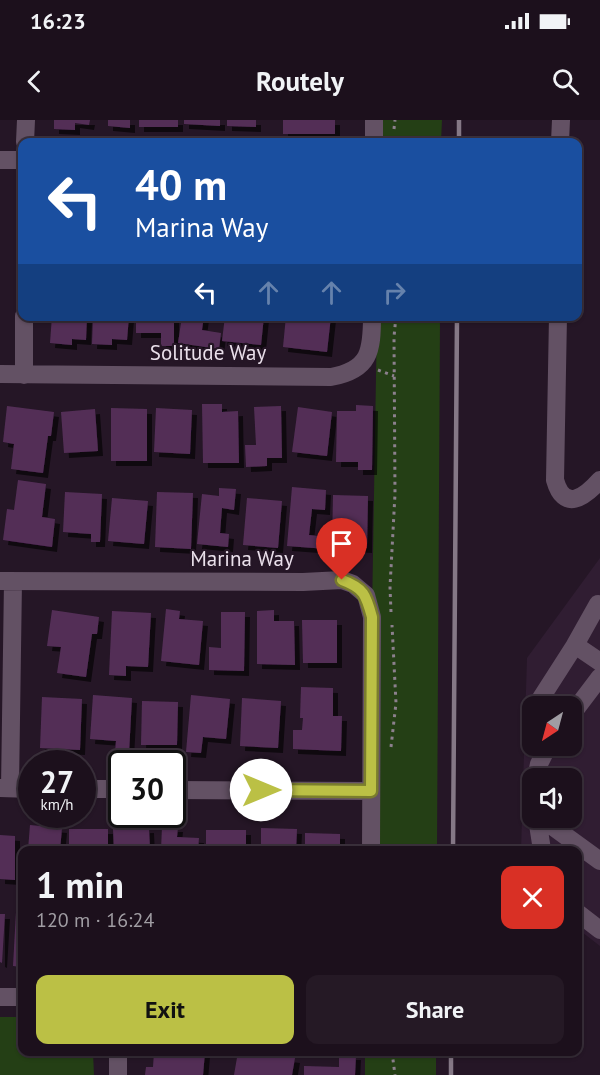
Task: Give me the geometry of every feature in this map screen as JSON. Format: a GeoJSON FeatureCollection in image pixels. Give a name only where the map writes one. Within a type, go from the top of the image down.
{"type":"FeatureCollection","features":[{"type":"Feature","properties":{"kind":"street"},"geometry":{"type":"LineString","coordinates":[[25,138],[26,120]]}},
{"type":"Feature","properties":{"kind":"street"},"geometry":{"type":"LineString","coordinates":[[374,120],[374,138]]}},
{"type":"Feature","properties":{"kind":"street"},"geometry":{"type":"LineString","coordinates":[[560,138],[561,120]]}},
{"type":"Feature","properties":{"kind":"street"},"geometry":{"type":"LineString","coordinates":[[0,160],[18,160]]}},
{"type":"Feature","properties":{"kind":"street"},"geometry":{"type":"LineString","coordinates":[[24,321],[24,375]]}},
{"type":"Feature","properties":{"kind":"street","name":"Solitude Way"},"geometry":{"type":"LineString","coordinates":[[0,374],[339,376],[346,375],[357,368],[366,358],[372,342],[372,321]]}},
{"type":"Feature","properties":{"kind":"street"},"geometry":{"type":"LineString","coordinates":[[558,321],[555,480],[562,496],[571,499],[589,492],[600,480]]}},
{"type":"Feature","properties":{"kind":"street","name":"Marina Way"},"geometry":{"type":"LineString","coordinates":[[6,581],[303,582],[342,580],[353,584],[366,595],[372,617],[371,846]]}},
{"type":"Feature","properties":{"kind":"street"},"geometry":{"type":"LineString","coordinates":[[5,788],[6,581]]}},
{"type":"Feature","properties":{"kind":"street"},"geometry":{"type":"LineString","coordinates":[[543,696],[598,604]]}},
{"type":"Feature","properties":{"kind":"street"},"geometry":{"type":"LineString","coordinates":[[575,645],[600,662]]}},
{"type":"Feature","properties":{"kind":"street"},"geometry":{"type":"LineString","coordinates":[[582,701],[600,677]]}},
{"type":"Feature","properties":{"kind":"street"},"geometry":{"type":"LineString","coordinates":[[186,790],[371,791]]}},
{"type":"Feature","properties":{"kind":"street"},"geometry":{"type":"LineString","coordinates":[[539,828],[541,846]]}},
{"type":"Feature","properties":{"kind":"street"},"geometry":{"type":"LineString","coordinates":[[555,828],[580,846]]}},
{"type":"Feature","properties":{"kind":"street"},"geometry":{"type":"LineString","coordinates":[[582,848],[600,861]]}},
{"type":"Feature","properties":{"kind":"street"},"geometry":{"type":"LineString","coordinates":[[582,916],[600,930]]}},
{"type":"Feature","properties":{"kind":"street"},"geometry":{"type":"LineString","coordinates":[[0,997],[18,997]]}},
{"type":"Feature","properties":{"kind":"street"},"geometry":{"type":"LineString","coordinates":[[118,1056],[118,1075]]}},
{"type":"Feature","properties":{"kind":"path"},"geometry":{"type":"LineString","coordinates":[[391,747],[396,703],[390,587],[395,494],[396,321]]}},
{"type":"Feature","properties":{"kind":"path"},"geometry":{"type":"LineString","coordinates":[[393,1056],[395,1075]]}},
{"type":"Feature","properties":{"kind":"shaded area"},"geometry":{"type":"Polygon","coordinates":[[[600,558],[600,946],[582,932],[582,846],[521,846],[522,818],[522,828],[582,828],[582,768],[524,768],[524,756],[582,756],[582,696],[526,696],[527,658],[600,558]]]}},
{"type":"Feature","properties":{"kind":"green space"},"geometry":{"type":"Polygon","coordinates":[[[380,120],[442,120],[441,138],[380,138],[380,120]]]}},
{"type":"Feature","properties":{"kind":"green space"},"geometry":{"type":"Polygon","coordinates":[[[377,321],[440,321],[437,846],[368,846],[377,321]]]}},
{"type":"Feature","properties":{"kind":"green space"},"geometry":{"type":"Polygon","coordinates":[[[0,1017],[18,1017],[18,1056],[93,1056],[94,1075],[0,1075],[0,1017]]]}},
{"type":"Feature","properties":{"kind":"green space"},"geometry":{"type":"Polygon","coordinates":[[[365,1056],[436,1056],[436,1075],[365,1075],[365,1056]]]}},
{"type":"Feature","properties":{"kind":"building"},"geometry":{"type":"Polygon","coordinates":[[[54,120],[90,120],[89,125],[75,123],[75,130],[54,129],[54,120]]]}},
{"type":"Feature","properties":{"kind":"building"},"geometry":{"type":"Polygon","coordinates":[[[108,120],[130,120],[130,128],[108,126],[108,120]]]}},
{"type":"Feature","properties":{"kind":"building"},"geometry":{"type":"Polygon","coordinates":[[[139,120],[178,120],[178,127],[139,127],[139,120]]]}},
{"type":"Feature","properties":{"kind":"building"},"geometry":{"type":"Polygon","coordinates":[[[184,120],[220,120],[220,126],[184,124],[184,120]]]}},
{"type":"Feature","properties":{"kind":"building"},"geometry":{"type":"Polygon","coordinates":[[[227,120],[256,120],[256,127],[227,126],[227,120]]]}},
{"type":"Feature","properties":{"kind":"building"},"geometry":{"type":"Polygon","coordinates":[[[283,120],[335,120],[335,134],[283,134],[283,120]]]}},
{"type":"Feature","properties":{"kind":"building"},"geometry":{"type":"Polygon","coordinates":[[[52,321],[87,321],[86,340],[72,339],[72,345],[50,343],[52,321]]]}},
{"type":"Feature","properties":{"kind":"building"},"geometry":{"type":"Polygon","coordinates":[[[93,321],[129,321],[127,340],[112,339],[112,345],[92,344],[93,321]]]}},
{"type":"Feature","properties":{"kind":"building"},"geometry":{"type":"Polygon","coordinates":[[[136,321],[174,321],[174,346],[161,346],[161,333],[136,333],[136,321]]]}},
{"type":"Feature","properties":{"kind":"building"},"geometry":{"type":"Polygon","coordinates":[[[181,321],[203,321],[202,330],[221,333],[219,349],[178,343],[181,321]]]}},
{"type":"Feature","properties":{"kind":"building"},"geometry":{"type":"Polygon","coordinates":[[[224,321],[263,321],[261,345],[222,341],[224,321]]]}},
{"type":"Feature","properties":{"kind":"building"},"geometry":{"type":"Polygon","coordinates":[[[286,321],[330,321],[327,352],[283,347],[286,321]]]}},
{"type":"Feature","properties":{"kind":"building"},"geometry":{"type":"Polygon","coordinates":[[[202,404],[222,404],[222,412],[238,411],[239,463],[203,463],[202,404]]]}},
{"type":"Feature","properties":{"kind":"building"},"geometry":{"type":"Polygon","coordinates":[[[356,405],[373,406],[372,470],[358,470],[358,462],[336,462],[337,411],[356,411],[356,405]]]}},
{"type":"Feature","properties":{"kind":"building"},"geometry":{"type":"Polygon","coordinates":[[[7,406],[54,412],[43,473],[11,469],[14,444],[3,442],[7,406]]]}},
{"type":"Feature","properties":{"kind":"building"},"geometry":{"type":"Polygon","coordinates":[[[281,406],[282,458],[267,458],[267,466],[246,467],[245,445],[256,445],[254,407],[281,406]]]}},
{"type":"Feature","properties":{"kind":"building"},"geometry":{"type":"Polygon","coordinates":[[[298,407],[332,412],[327,456],[292,452],[298,407]]]}},
{"type":"Feature","properties":{"kind":"building"},"geometry":{"type":"Polygon","coordinates":[[[111,408],[147,409],[147,461],[111,461],[111,408]]]}},
{"type":"Feature","properties":{"kind":"building"},"geometry":{"type":"Polygon","coordinates":[[[156,408],[192,410],[190,454],[154,452],[156,408]]]}},
{"type":"Feature","properties":{"kind":"building"},"geometry":{"type":"Polygon","coordinates":[[[95,409],[98,451],[64,453],[61,412],[95,409]]]}},
{"type":"Feature","properties":{"kind":"building"},"geometry":{"type":"Polygon","coordinates":[[[18,480],[46,484],[42,517],[55,519],[52,547],[3,540],[7,509],[14,510],[18,480]]]}},
{"type":"Feature","properties":{"kind":"building"},"geometry":{"type":"Polygon","coordinates":[[[292,487],[326,490],[325,510],[312,509],[309,535],[328,537],[327,549],[287,546],[292,487]]]}},
{"type":"Feature","properties":{"kind":"building"},"geometry":{"type":"Polygon","coordinates":[[[219,488],[236,489],[234,510],[222,508],[220,533],[229,534],[228,547],[197,544],[202,494],[219,496],[219,488]]]}},
{"type":"Feature","properties":{"kind":"building"},"geometry":{"type":"Polygon","coordinates":[[[65,492],[102,494],[100,542],[91,542],[91,534],[63,532],[65,492]]]}},
{"type":"Feature","properties":{"kind":"building"},"geometry":{"type":"Polygon","coordinates":[[[157,492],[193,493],[191,549],[155,547],[157,492]]]}},
{"type":"Feature","properties":{"kind":"building"},"geometry":{"type":"Polygon","coordinates":[[[333,495],[368,496],[367,548],[332,546],[333,495]]]}},
{"type":"Feature","properties":{"kind":"building"},"geometry":{"type":"Polygon","coordinates":[[[112,498],[148,501],[144,544],[108,541],[112,498]]]}},
{"type":"Feature","properties":{"kind":"building"},"geometry":{"type":"Polygon","coordinates":[[[247,498],[282,501],[278,548],[243,545],[247,498]]]}},
{"type":"Feature","properties":{"kind":"building"},"geometry":{"type":"Polygon","coordinates":[[[166,609],[180,611],[179,619],[203,621],[199,665],[161,661],[166,609]]]}},
{"type":"Feature","properties":{"kind":"building"},"geometry":{"type":"Polygon","coordinates":[[[52,610],[99,617],[97,634],[92,634],[86,677],[57,673],[61,647],[47,646],[52,610]]]}},
{"type":"Feature","properties":{"kind":"building"},"geometry":{"type":"Polygon","coordinates":[[[274,610],[274,621],[294,621],[295,665],[257,664],[257,611],[274,610]]]}},
{"type":"Feature","properties":{"kind":"building"},"geometry":{"type":"Polygon","coordinates":[[[112,611],[151,613],[148,667],[126,666],[126,676],[109,675],[112,611]]]}},
{"type":"Feature","properties":{"kind":"building"},"geometry":{"type":"Polygon","coordinates":[[[221,612],[245,612],[244,671],[209,670],[209,647],[221,648],[221,612]]]}},
{"type":"Feature","properties":{"kind":"building"},"geometry":{"type":"Polygon","coordinates":[[[302,620],[337,620],[337,663],[303,663],[302,620]]]}},
{"type":"Feature","properties":{"kind":"building"},"geometry":{"type":"Polygon","coordinates":[[[301,687],[333,688],[333,716],[342,716],[341,751],[293,749],[293,730],[302,730],[301,687]]]}},
{"type":"Feature","properties":{"kind":"building"},"geometry":{"type":"Polygon","coordinates":[[[93,695],[132,698],[129,750],[115,750],[116,741],[90,739],[93,695]]]}},
{"type":"Feature","properties":{"kind":"building"},"geometry":{"type":"Polygon","coordinates":[[[191,695],[230,699],[226,739],[203,737],[201,753],[186,752],[191,695]]]}},
{"type":"Feature","properties":{"kind":"building"},"geometry":{"type":"Polygon","coordinates":[[[42,697],[82,699],[80,750],[40,748],[42,697]]]}},
{"type":"Feature","properties":{"kind":"building"},"geometry":{"type":"Polygon","coordinates":[[[242,698],[281,701],[278,748],[240,746],[242,698]]]}},
{"type":"Feature","properties":{"kind":"building"},"geometry":{"type":"Polygon","coordinates":[[[142,701],[178,702],[177,745],[141,745],[142,701]]]}},
{"type":"Feature","properties":{"kind":"building"},"geometry":{"type":"Polygon","coordinates":[[[30,828],[62,828],[60,846],[28,846],[30,828]]]}},
{"type":"Feature","properties":{"kind":"building"},"geometry":{"type":"Polygon","coordinates":[[[149,828],[150,846],[114,846],[113,829],[149,828]]]}},
{"type":"Feature","properties":{"kind":"building"},"geometry":{"type":"Polygon","coordinates":[[[162,828],[178,828],[177,837],[199,838],[198,846],[161,846],[162,828]]]}},
{"type":"Feature","properties":{"kind":"building"},"geometry":{"type":"Polygon","coordinates":[[[261,828],[297,829],[296,846],[261,846],[261,828]]]}},
{"type":"Feature","properties":{"kind":"building"},"geometry":{"type":"Polygon","coordinates":[[[69,829],[108,829],[108,846],[69,846],[69,829]]]}},
{"type":"Feature","properties":{"kind":"building"},"geometry":{"type":"Polygon","coordinates":[[[206,830],[246,830],[246,846],[206,846],[206,830]]]}},
{"type":"Feature","properties":{"kind":"building"},"geometry":{"type":"Polygon","coordinates":[[[305,833],[340,834],[340,846],[305,846],[305,833]]]}},
{"type":"Feature","properties":{"kind":"building"},"geometry":{"type":"Polygon","coordinates":[[[0,835],[15,836],[15,880],[0,879],[0,835]]]}},
{"type":"Feature","properties":{"kind":"building"},"geometry":{"type":"Polygon","coordinates":[[[16,912],[18,912],[18,967],[13,966],[16,912]]]}},
{"type":"Feature","properties":{"kind":"building"},"geometry":{"type":"Polygon","coordinates":[[[0,914],[5,914],[2,963],[0,962],[0,914]]]}},
{"type":"Feature","properties":{"kind":"building"},"geometry":{"type":"Polygon","coordinates":[[[154,1056],[205,1056],[203,1075],[145,1075],[146,1067],[153,1067],[154,1056]]]}},
{"type":"Feature","properties":{"kind":"building"},"geometry":{"type":"Polygon","coordinates":[[[237,1056],[295,1058],[292,1075],[234,1075],[237,1056]]]}},
{"type":"Feature","properties":{"kind":"building"},"geometry":{"type":"Polygon","coordinates":[[[339,1056],[356,1056],[355,1075],[304,1075],[304,1066],[339,1067],[339,1056]]]}},
{"type":"Feature","properties":{"kind":"railway"},"geometry":{"type":"LineString","coordinates":[[459,120],[459,138]]}},
{"type":"Feature","properties":{"kind":"railway"},"geometry":{"type":"LineString","coordinates":[[453,846],[457,321]]}},
{"type":"Feature","properties":{"kind":"railway"},"geometry":{"type":"LineString","coordinates":[[451,1056],[451,1075]]}},
{"type":"Feature","properties":{"kind":"route"},"geometry":{"type":"LineString","coordinates":[[261,790],[371,791],[372,617],[366,595],[353,584],[342,580]]}}]}
